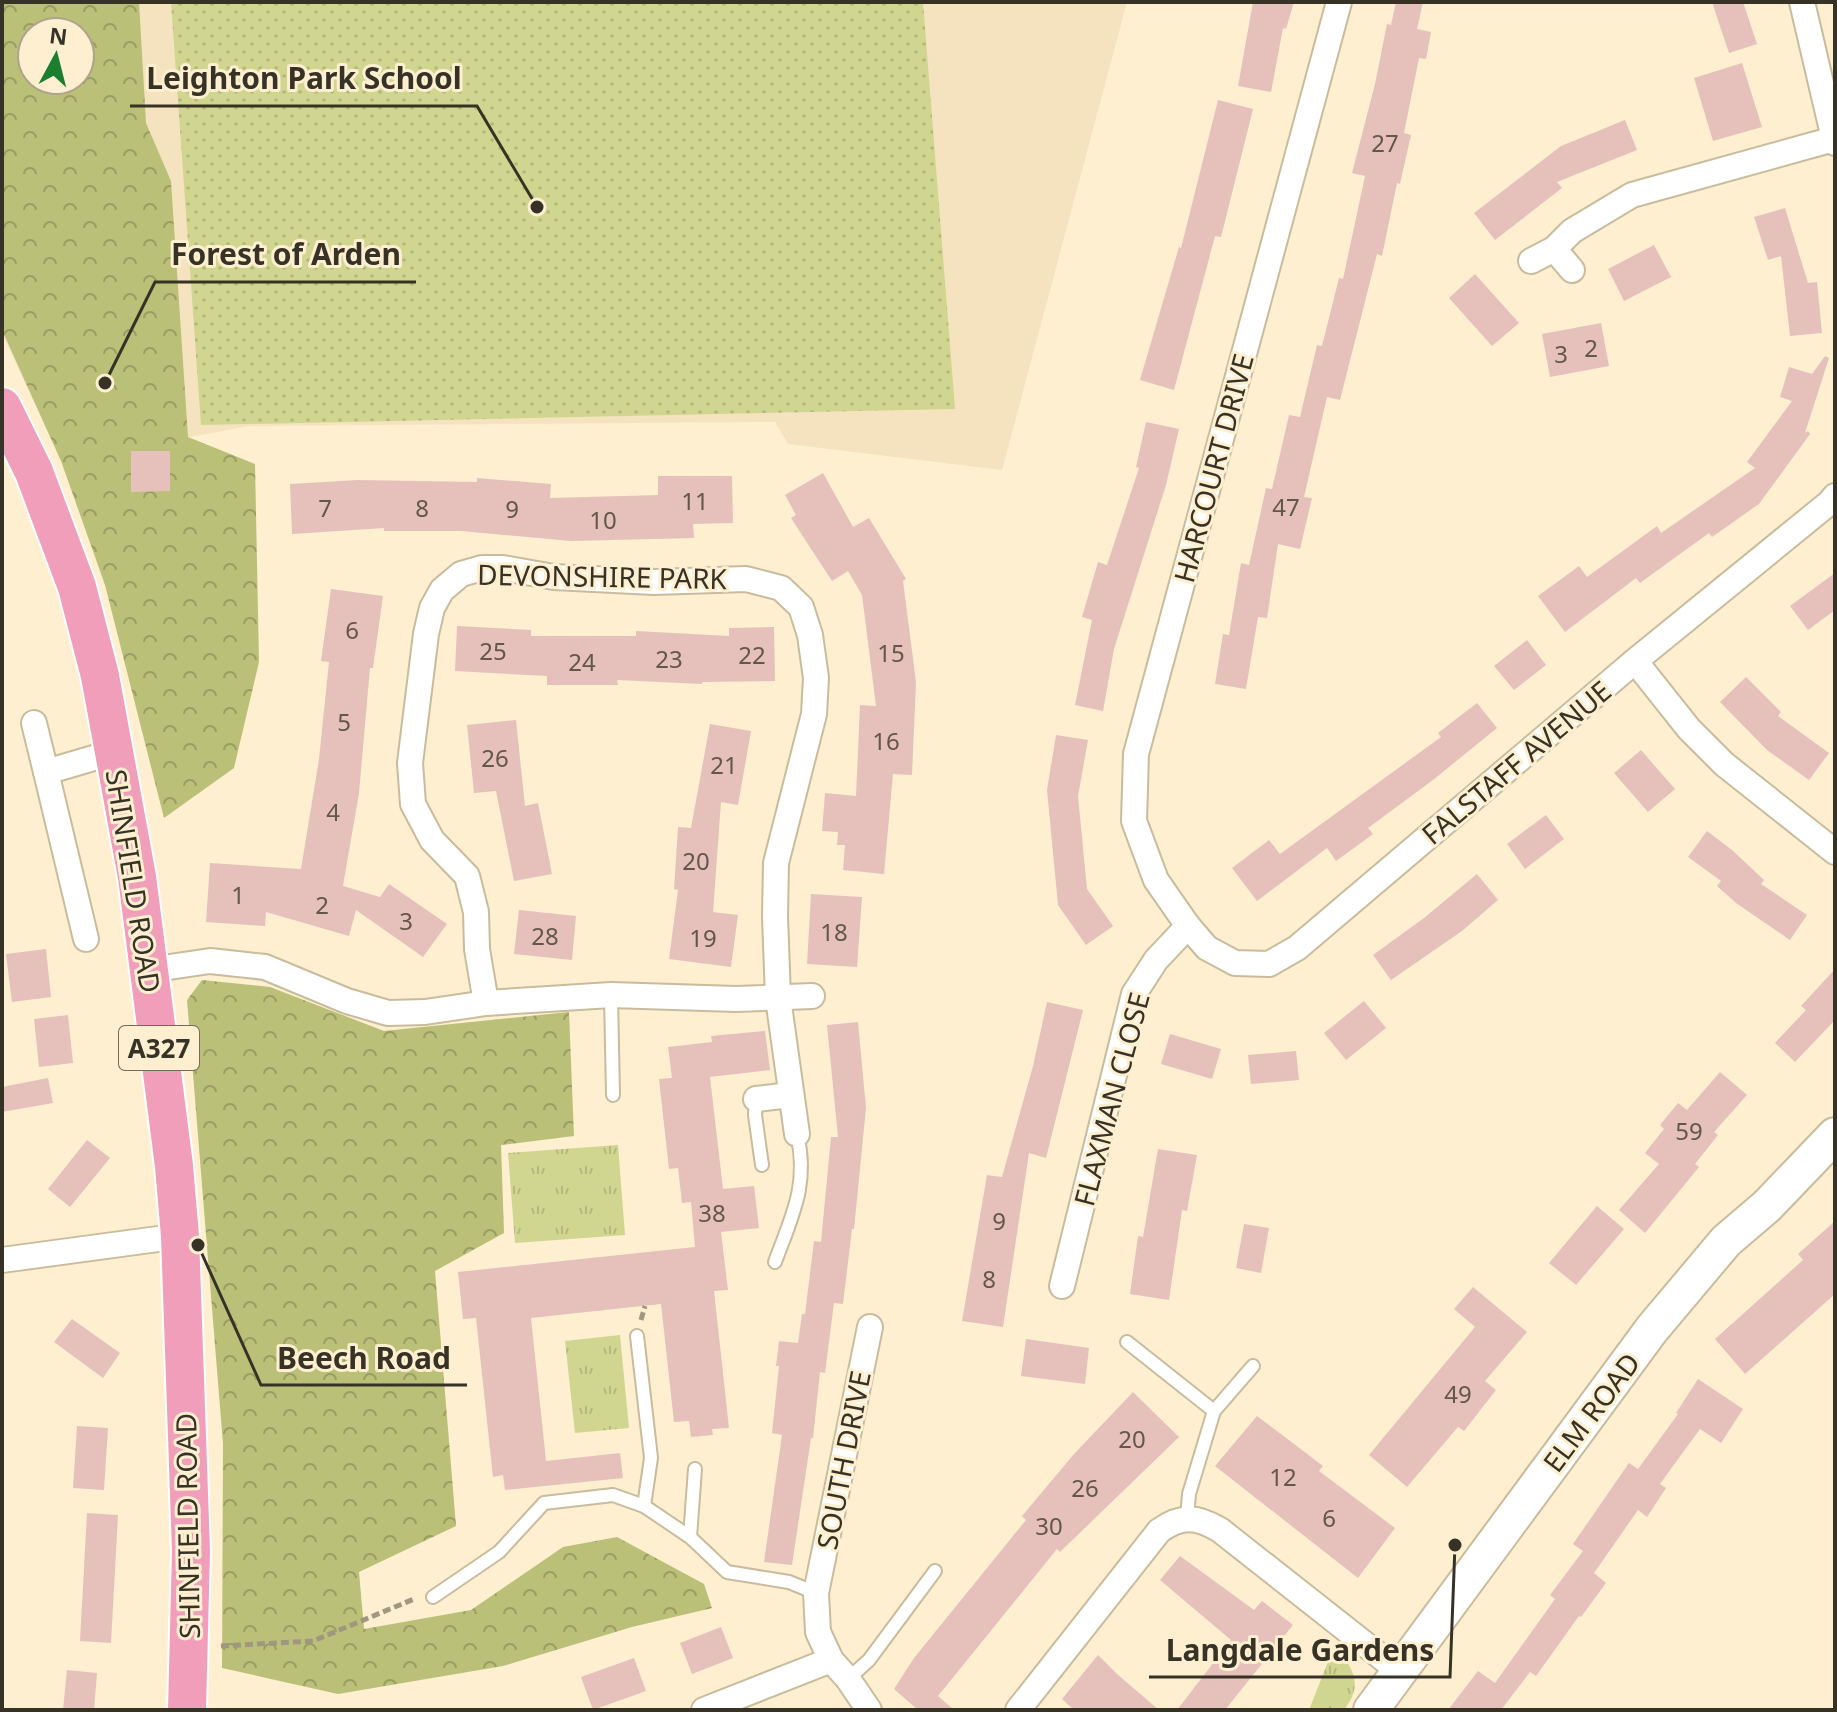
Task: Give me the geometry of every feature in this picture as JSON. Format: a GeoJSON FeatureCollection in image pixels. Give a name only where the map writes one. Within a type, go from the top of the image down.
{"type":"FeatureCollection","features":[{"type":"Feature","properties":{"kind":"main road","name":"SHINFIELD ROAD"},"geometry":{"type":"LineString","coordinates":[[2,407],[34,472],[77,587],[100,676],[137,877],[180,1236],[191,1551],[187,1710]]}},
{"type":"Feature","properties":{"kind":"main road","name":"ELM ROAD"},"geometry":{"type":"LineString","coordinates":[[1371,1710],[1652,1329],[1726,1241],[1767,1206],[1835,1135]]}},
{"type":"Feature","properties":{"kind":"street","name":"HARCOURT DRIVE"},"geometry":{"type":"LineString","coordinates":[[1188,926],[1156,880],[1134,821],[1136,754],[1339,2]]}},
{"type":"Feature","properties":{"kind":"street"},"geometry":{"type":"LineString","coordinates":[[1531,261],[1554,249],[1572,231],[1632,195],[1834,141],[1802,2]]}},
{"type":"Feature","properties":{"kind":"street"},"geometry":{"type":"LineString","coordinates":[[1554,249],[1572,270]]}},
{"type":"Feature","properties":{"kind":"street","name":"FALSTAFF AVENUE"},"geometry":{"type":"LineString","coordinates":[[1188,926],[1207,948],[1235,963],[1269,964],[1288,953],[1835,496]]}},
{"type":"Feature","properties":{"kind":"street","name":"DEVONSHIRE PARK"},"geometry":{"type":"LineString","coordinates":[[486,1003],[477,949],[476,912],[467,876],[432,840],[413,804],[410,763],[432,608],[442,590],[461,574],[482,568],[503,568],[554,577],[640,581],[746,579],[781,588],[801,607],[810,635],[816,678],[814,714],[776,863],[778,998],[797,1134]]}},
{"type":"Feature","properties":{"kind":"street"},"geometry":{"type":"LineString","coordinates":[[1635,661],[1689,729],[1724,764],[1835,852]]}},
{"type":"Feature","properties":{"kind":"street"},"geometry":{"type":"LineString","coordinates":[[34,723],[86,939]]}},
{"type":"Feature","properties":{"kind":"street"},"geometry":{"type":"LineString","coordinates":[[46,772],[114,752]]}},
{"type":"Feature","properties":{"kind":"street","name":"FLAXMAN CLOSE"},"geometry":{"type":"LineString","coordinates":[[1062,1286],[1134,994],[1156,960],[1188,926]]}},
{"type":"Feature","properties":{"kind":"street"},"geometry":{"type":"LineString","coordinates":[[149,970],[210,961],[265,967],[347,1001],[388,1013],[611,995],[812,996]]}},
{"type":"Feature","properties":{"kind":"street"},"geometry":{"type":"LineString","coordinates":[[756,1099],[790,1095]]}},
{"type":"Feature","properties":{"kind":"street"},"geometry":{"type":"LineString","coordinates":[[2,1260],[180,1236]]}},
{"type":"Feature","properties":{"kind":"street","name":"SOUTH DRIVE"},"geometry":{"type":"LineString","coordinates":[[831,1660],[818,1632],[816,1593],[870,1327]]}},
{"type":"Feature","properties":{"kind":"street"},"geometry":{"type":"LineString","coordinates":[[1018,1710],[1159,1531],[1172,1521],[1187,1517],[1204,1520],[1220,1530],[1399,1671]]}},
{"type":"Feature","properties":{"kind":"street"},"geometry":{"type":"LineString","coordinates":[[704,1710],[831,1660],[869,1710]]}},
{"type":"Feature","properties":{"kind":"lane"},"geometry":{"type":"LineString","coordinates":[[611,995],[613,1095]]}},
{"type":"Feature","properties":{"kind":"lane"},"geometry":{"type":"LineString","coordinates":[[756,1099],[755,1115],[762,1165]]}},
{"type":"Feature","properties":{"kind":"lane","name":"DEVONSHIRE PARK"},"geometry":{"type":"LineString","coordinates":[[775,1262],[798,1199],[803,1174],[797,1134]]}},
{"type":"Feature","properties":{"kind":"lane"},"geometry":{"type":"LineString","coordinates":[[637,1336],[651,1458],[644,1506]]}},
{"type":"Feature","properties":{"kind":"lane"},"geometry":{"type":"LineString","coordinates":[[1127,1342],[1214,1411]]}},
{"type":"Feature","properties":{"kind":"lane"},"geometry":{"type":"LineString","coordinates":[[1187,1517],[1189,1494],[1214,1411],[1253,1366]]}},
{"type":"Feature","properties":{"kind":"lane"},"geometry":{"type":"LineString","coordinates":[[690,1537],[695,1469]]}},
{"type":"Feature","properties":{"kind":"lane"},"geometry":{"type":"LineString","coordinates":[[433,1597],[499,1552],[544,1503],[613,1495],[644,1506],[690,1537],[727,1572],[789,1582],[816,1593]]}},
{"type":"Feature","properties":{"kind":"lane"},"geometry":{"type":"LineString","coordinates":[[848,1679],[869,1660],[935,1571]]}},
{"type":"Feature","properties":{"kind":"path"},"geometry":{"type":"LineString","coordinates":[[188,1644],[223,1646],[313,1641],[412,1599],[433,1597]]}},
{"type":"Feature","properties":{"kind":"shaded area"},"geometry":{"type":"Polygon","coordinates":[[[2,2],[1127,2],[1002,470],[788,444],[775,422],[249,426],[61,461],[2,333],[2,2]]]}},
{"type":"Feature","properties":{"kind":"green space"},"geometry":{"type":"Polygon","coordinates":[[[2,2],[139,2],[146,123],[171,181],[188,437],[255,464],[259,662],[234,768],[164,818],[105,585],[61,461],[2,330],[2,2]]]}},
{"type":"Feature","properties":{"kind":"green space"},"geometry":{"type":"Polygon","coordinates":[[[171,2],[923,2],[955,409],[201,425],[171,2]]]}},
{"type":"Feature","properties":{"kind":"green space"},"geometry":{"type":"Polygon","coordinates":[[[202,980],[270,987],[384,1031],[569,1012],[574,1136],[501,1145],[504,1233],[435,1271],[456,1526],[359,1572],[364,1629],[471,1610],[563,1547],[617,1537],[704,1584],[712,1608],[632,1627],[503,1666],[338,1694],[222,1668],[223,1444],[187,1000],[202,980]]]}},
{"type":"Feature","properties":{"kind":"green space"},"geometry":{"type":"Polygon","coordinates":[[[618,1145],[625,1235],[515,1243],[508,1153],[618,1145]]]}},
{"type":"Feature","properties":{"kind":"green space"},"geometry":{"type":"Polygon","coordinates":[[[620,1335],[629,1428],[575,1433],[565,1341],[620,1335]]]}},
{"type":"Feature","properties":{"kind":"green space"},"geometry":{"type":"Polygon","coordinates":[[[1335,1644],[1354,1676],[1354,1692],[1344,1710],[1309,1710],[1335,1644]]]}},
{"type":"Feature","properties":{"kind":"building"},"geometry":{"type":"Polygon","coordinates":[[[1253,2],[1294,2],[1286,29],[1283,28],[1271,92],[1238,86],[1253,2]]]}},
{"type":"Feature","properties":{"kind":"building"},"geometry":{"type":"Polygon","coordinates":[[[1396,2],[1423,2],[1417,29],[1431,32],[1426,59],[1419,58],[1404,133],[1411,135],[1400,184],[1397,183],[1382,256],[1377,254],[1340,400],[1327,397],[1304,497],[1312,498],[1300,549],[1278,544],[1267,618],[1258,617],[1246,689],[1215,684],[1223,634],[1229,635],[1241,563],[1249,565],[1266,488],[1272,489],[1289,415],[1300,417],[1317,345],[1322,346],[1339,278],[1343,279],[1365,176],[1352,173],[1387,24],[1391,25],[1396,2]]]}},
{"type":"Feature","properties":{"kind":"building"},"geometry":{"type":"Polygon","coordinates":[[[1712,2],[1743,2],[1757,44],[1729,53],[1712,2]]]}},
{"type":"Feature","properties":{"kind":"building"},"geometry":{"type":"Polygon","coordinates":[[[1742,63],[1762,127],[1713,141],[1694,78],[1742,63]]]}},
{"type":"Feature","properties":{"kind":"building"},"geometry":{"type":"Polygon","coordinates":[[[1218,100],[1253,109],[1221,237],[1215,236],[1174,390],[1140,380],[1181,248],[1218,100]]]}},
{"type":"Feature","properties":{"kind":"building"},"geometry":{"type":"Polygon","coordinates":[[[1625,120],[1637,150],[1557,182],[1562,188],[1495,240],[1474,213],[1561,146],[1625,120]]]}},
{"type":"Feature","properties":{"kind":"building"},"geometry":{"type":"Polygon","coordinates":[[[1785,208],[1808,283],[1817,282],[1822,333],[1790,336],[1781,256],[1768,260],[1754,217],[1785,208]]]}},
{"type":"Feature","properties":{"kind":"building"},"geometry":{"type":"Polygon","coordinates":[[[1654,245],[1671,277],[1624,301],[1608,269],[1654,245]]]}},
{"type":"Feature","properties":{"kind":"building"},"geometry":{"type":"Polygon","coordinates":[[[1475,274],[1519,323],[1492,346],[1449,298],[1475,274]]]}},
{"type":"Feature","properties":{"kind":"building"},"geometry":{"type":"Polygon","coordinates":[[[1601,323],[1609,366],[1550,377],[1542,334],[1601,323]]]}},
{"type":"Feature","properties":{"kind":"building"},"geometry":{"type":"Polygon","coordinates":[[[1825,356],[1829,358],[1805,433],[1808,431],[1810,434],[1759,504],[1712,537],[1709,533],[1640,583],[1636,578],[1565,632],[1538,596],[1579,566],[1587,577],[1657,526],[1661,533],[1755,468],[1747,462],[1792,401],[1780,397],[1789,367],[1812,374],[1825,356]]]}},
{"type":"Feature","properties":{"kind":"building"},"geometry":{"type":"Polygon","coordinates":[[[1146,422],[1179,429],[1166,485],[1114,649],[1103,711],[1075,705],[1092,620],[1082,617],[1098,562],[1107,565],[1139,468],[1136,467],[1146,422]]]}},
{"type":"Feature","properties":{"kind":"building"},"geometry":{"type":"Polygon","coordinates":[[[131,451],[170,451],[170,491],[131,492],[131,451]]]}},
{"type":"Feature","properties":{"kind":"building"},"geometry":{"type":"Polygon","coordinates":[[[823,473],[853,527],[869,518],[906,579],[903,581],[916,682],[912,775],[893,774],[884,874],[843,870],[845,845],[837,845],[838,832],[822,831],[825,793],[856,796],[860,705],[876,706],[862,595],[848,571],[832,581],[791,518],[796,515],[785,495],[823,473]]]}},
{"type":"Feature","properties":{"kind":"building"},"geometry":{"type":"Polygon","coordinates":[[[658,476],[732,476],[733,523],[693,524],[694,538],[571,541],[461,531],[384,531],[384,528],[292,534],[290,484],[358,480],[477,482],[477,478],[551,484],[550,498],[658,495],[658,476]]]}},
{"type":"Feature","properties":{"kind":"building"},"geometry":{"type":"Polygon","coordinates":[[[1835,573],[1835,610],[1808,630],[1790,606],[1835,573]]]}},
{"type":"Feature","properties":{"kind":"building"},"geometry":{"type":"Polygon","coordinates":[[[331,589],[383,596],[373,668],[370,668],[359,793],[343,886],[380,897],[389,884],[447,924],[423,957],[356,910],[349,936],[266,912],[265,926],[206,922],[210,863],[301,869],[319,759],[329,662],[321,661],[331,589]]]}},
{"type":"Feature","properties":{"kind":"building"},"geometry":{"type":"Polygon","coordinates":[[[457,626],[531,630],[531,636],[636,636],[636,631],[729,636],[729,628],[774,627],[775,681],[702,684],[617,680],[618,685],[547,685],[547,676],[455,671],[457,626]]]}},
{"type":"Feature","properties":{"kind":"building"},"geometry":{"type":"Polygon","coordinates":[[[1527,640],[1546,665],[1514,690],[1494,666],[1527,640]]]}},
{"type":"Feature","properties":{"kind":"building"},"geometry":{"type":"Polygon","coordinates":[[[1746,677],[1781,712],[1778,716],[1829,753],[1809,780],[1767,750],[1720,702],[1746,677]]]}},
{"type":"Feature","properties":{"kind":"building"},"geometry":{"type":"Polygon","coordinates":[[[1477,703],[1497,728],[1368,828],[1373,834],[1336,861],[1327,848],[1257,901],[1232,868],[1269,840],[1280,854],[1441,737],[1438,733],[1477,703]]]}},
{"type":"Feature","properties":{"kind":"building"},"geometry":{"type":"Polygon","coordinates":[[[516,720],[525,806],[538,803],[552,874],[514,881],[496,791],[474,793],[467,725],[516,720]]]}},
{"type":"Feature","properties":{"kind":"building"},"geometry":{"type":"Polygon","coordinates":[[[710,724],[751,731],[738,805],[721,802],[713,912],[738,915],[731,967],[669,959],[678,890],[674,889],[678,827],[691,828],[710,724]]]}},
{"type":"Feature","properties":{"kind":"building"},"geometry":{"type":"Polygon","coordinates":[[[1056,735],[1088,740],[1078,796],[1087,889],[1113,926],[1086,945],[1058,905],[1047,790],[1056,735]]]}},
{"type":"Feature","properties":{"kind":"building"},"geometry":{"type":"Polygon","coordinates":[[[1641,750],[1675,789],[1648,812],[1614,773],[1641,750]]]}},
{"type":"Feature","properties":{"kind":"building"},"geometry":{"type":"Polygon","coordinates":[[[1546,815],[1564,839],[1525,869],[1507,844],[1546,815]]]}},
{"type":"Feature","properties":{"kind":"building"},"geometry":{"type":"Polygon","coordinates":[[[1707,831],[1764,880],[1761,884],[1807,915],[1790,940],[1736,903],[1717,886],[1721,881],[1688,857],[1707,831]]]}},
{"type":"Feature","properties":{"kind":"building"},"geometry":{"type":"Polygon","coordinates":[[[1477,874],[1498,900],[1462,931],[1391,980],[1373,955],[1477,874]]]}},
{"type":"Feature","properties":{"kind":"building"},"geometry":{"type":"Polygon","coordinates":[[[811,894],[862,897],[857,967],[807,964],[811,894]]]}},
{"type":"Feature","properties":{"kind":"building"},"geometry":{"type":"Polygon","coordinates":[[[519,910],[576,916],[572,960],[514,954],[519,910]]]}},
{"type":"Feature","properties":{"kind":"building"},"geometry":{"type":"Polygon","coordinates":[[[46,949],[51,997],[12,1002],[6,954],[46,949]]]}},
{"type":"Feature","properties":{"kind":"building"},"geometry":{"type":"Polygon","coordinates":[[[1835,969],[1835,1020],[1795,1062],[1775,1043],[1806,1010],[1801,1006],[1835,969]]]}},
{"type":"Feature","properties":{"kind":"building"},"geometry":{"type":"Polygon","coordinates":[[[1364,1001],[1386,1028],[1346,1060],[1324,1033],[1364,1001]]]}},
{"type":"Feature","properties":{"kind":"building"},"geometry":{"type":"Polygon","coordinates":[[[1047,1002],[1083,1010],[1046,1158],[1029,1153],[1003,1327],[962,1321],[987,1175],[1002,1177],[1047,1002]]]}},
{"type":"Feature","properties":{"kind":"building"},"geometry":{"type":"Polygon","coordinates":[[[68,1015],[73,1063],[39,1067],[34,1019],[68,1015]]]}},
{"type":"Feature","properties":{"kind":"building"},"geometry":{"type":"Polygon","coordinates":[[[858,1022],[866,1108],[843,1304],[834,1303],[825,1373],[820,1372],[813,1438],[792,1565],[764,1562],[782,1435],[772,1433],[779,1341],[798,1343],[802,1314],[805,1314],[814,1241],[821,1242],[831,1137],[838,1137],[827,1025],[858,1022]]]}},
{"type":"Feature","properties":{"kind":"building"},"geometry":{"type":"Polygon","coordinates":[[[765,1031],[770,1070],[710,1077],[723,1189],[754,1186],[759,1228],[721,1232],[728,1290],[714,1291],[729,1428],[712,1429],[713,1435],[691,1437],[689,1421],[674,1422],[661,1304],[531,1318],[546,1461],[620,1453],[623,1478],[505,1490],[503,1475],[493,1477],[476,1318],[463,1319],[458,1272],[695,1247],[691,1202],[682,1203],[678,1168],[669,1169],[659,1079],[672,1078],[668,1047],[712,1042],[711,1036],[765,1031]]]}},
{"type":"Feature","properties":{"kind":"building"},"geometry":{"type":"Polygon","coordinates":[[[1170,1034],[1221,1049],[1212,1079],[1161,1064],[1170,1034]]]}},
{"type":"Feature","properties":{"kind":"building"},"geometry":{"type":"Polygon","coordinates":[[[1296,1051],[1299,1080],[1251,1084],[1248,1055],[1296,1051]]]}},
{"type":"Feature","properties":{"kind":"building"},"geometry":{"type":"Polygon","coordinates":[[[1720,1072],[1747,1095],[1714,1132],[1718,1135],[1695,1164],[1699,1167],[1645,1233],[1619,1210],[1659,1164],[1645,1153],[1664,1129],[1660,1125],[1678,1103],[1687,1110],[1720,1072]]]}},
{"type":"Feature","properties":{"kind":"building"},"geometry":{"type":"Polygon","coordinates":[[[48,1078],[53,1103],[2,1112],[2,1087],[48,1078]]]}},
{"type":"Feature","properties":{"kind":"building"},"geometry":{"type":"Polygon","coordinates":[[[87,1140],[110,1158],[70,1207],[48,1189],[87,1140]]]}},
{"type":"Feature","properties":{"kind":"building"},"geometry":{"type":"Polygon","coordinates":[[[1158,1149],[1197,1155],[1187,1211],[1182,1210],[1169,1300],[1130,1294],[1138,1236],[1143,1237],[1158,1149]]]}},
{"type":"Feature","properties":{"kind":"building"},"geometry":{"type":"Polygon","coordinates":[[[1597,1206],[1624,1229],[1576,1285],[1549,1263],[1597,1206]]]}},
{"type":"Feature","properties":{"kind":"building"},"geometry":{"type":"Polygon","coordinates":[[[1835,1221],[1835,1294],[1745,1374],[1715,1339],[1803,1260],[1798,1254],[1835,1221]]]}},
{"type":"Feature","properties":{"kind":"building"},"geometry":{"type":"Polygon","coordinates":[[[1244,1224],[1269,1228],[1261,1273],[1236,1268],[1244,1224]]]}},
{"type":"Feature","properties":{"kind":"building"},"geometry":{"type":"Polygon","coordinates":[[[1473,1287],[1527,1332],[1485,1381],[1496,1390],[1464,1431],[1458,1427],[1407,1487],[1369,1455],[1475,1327],[1454,1309],[1473,1287]]]}},
{"type":"Feature","properties":{"kind":"building"},"geometry":{"type":"Polygon","coordinates":[[[72,1319],[120,1353],[103,1378],[54,1342],[72,1319]]]}},
{"type":"Feature","properties":{"kind":"building"},"geometry":{"type":"Polygon","coordinates":[[[1026,1339],[1089,1348],[1085,1384],[1021,1376],[1026,1339]]]}},
{"type":"Feature","properties":{"kind":"building"},"geometry":{"type":"Polygon","coordinates":[[[1698,1379],[1743,1409],[1721,1443],[1700,1429],[1660,1484],[1666,1488],[1647,1517],[1638,1510],[1594,1573],[1606,1583],[1536,1676],[1530,1672],[1501,1710],[1448,1710],[1478,1671],[1495,1683],[1555,1599],[1550,1595],[1583,1551],[1573,1544],[1629,1463],[1638,1469],[1678,1414],[1698,1379]]]}},
{"type":"Feature","properties":{"kind":"building"},"geometry":{"type":"Polygon","coordinates":[[[1133,1392],[1179,1437],[1060,1552],[1057,1549],[938,1696],[954,1710],[918,1710],[894,1689],[914,1658],[1026,1520],[1022,1516],[1074,1454],[1133,1392]]]}},
{"type":"Feature","properties":{"kind":"building"},"geometry":{"type":"Polygon","coordinates":[[[1257,1416],[1323,1466],[1319,1471],[1395,1528],[1358,1578],[1215,1466],[1257,1416]]]}},
{"type":"Feature","properties":{"kind":"building"},"geometry":{"type":"Polygon","coordinates":[[[77,1426],[108,1428],[104,1490],[73,1488],[77,1426]]]}},
{"type":"Feature","properties":{"kind":"building"},"geometry":{"type":"Polygon","coordinates":[[[87,1513],[118,1515],[111,1643],[80,1641],[87,1513]]]}},
{"type":"Feature","properties":{"kind":"building"},"geometry":{"type":"Polygon","coordinates":[[[1180,1556],[1254,1610],[1262,1601],[1293,1625],[1225,1710],[1177,1710],[1231,1640],[1160,1580],[1180,1556]]]}},
{"type":"Feature","properties":{"kind":"building"},"geometry":{"type":"Polygon","coordinates":[[[721,1627],[733,1658],[692,1674],[680,1643],[721,1627]]]}},
{"type":"Feature","properties":{"kind":"building"},"geometry":{"type":"Polygon","coordinates":[[[1098,1655],[1159,1710],[1074,1710],[1062,1699],[1098,1655]]]}},
{"type":"Feature","properties":{"kind":"building"},"geometry":{"type":"Polygon","coordinates":[[[634,1658],[646,1691],[593,1710],[581,1677],[634,1658]]]}},
{"type":"Feature","properties":{"kind":"building"},"geometry":{"type":"Polygon","coordinates":[[[67,1670],[97,1673],[94,1710],[63,1710],[67,1670]]]}},
{"type":"Feature","properties":{"kind":"place","name":"Leighton Park School"},"geometry":{"type":"Point","coordinates":[537,207]}},
{"type":"Feature","properties":{"kind":"place","name":"Forest of Arden"},"geometry":{"type":"Point","coordinates":[105,383]}},
{"type":"Feature","properties":{"kind":"place","name":"Beech Road"},"geometry":{"type":"Point","coordinates":[198,1245]}},
{"type":"Feature","properties":{"kind":"place","name":"Langdale Gardens"},"geometry":{"type":"Point","coordinates":[1455,1545]}}]}
